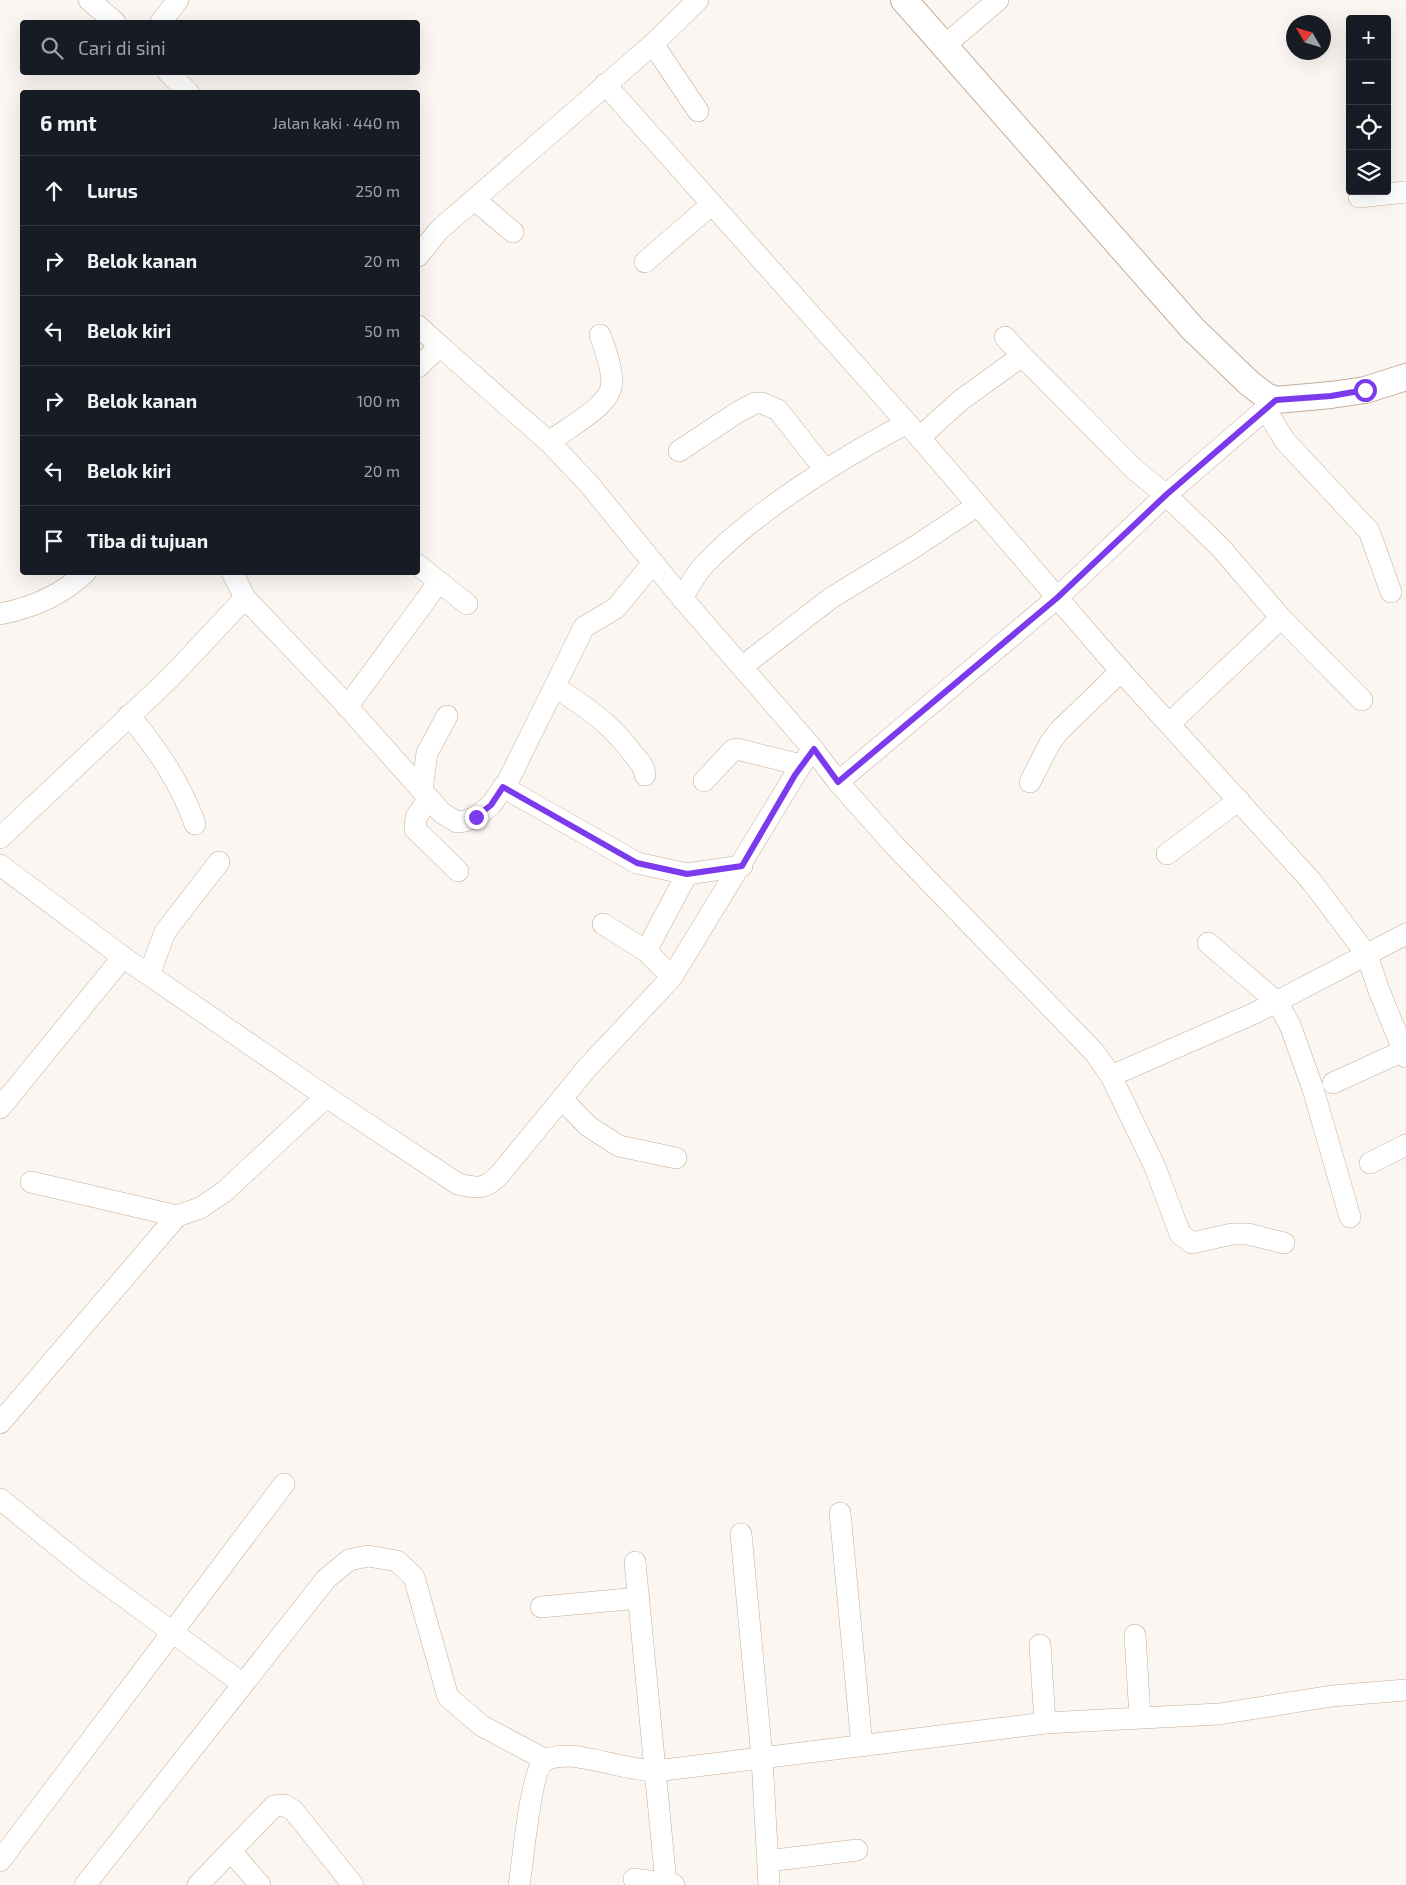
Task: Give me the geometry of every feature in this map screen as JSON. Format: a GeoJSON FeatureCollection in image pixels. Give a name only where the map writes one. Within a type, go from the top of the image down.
{"type":"FeatureCollection","features":[{"type":"Feature","properties":{"kind":"street"},"geometry":{"type":"LineString","coordinates":[[89,0],[113,20]]}},
{"type":"Feature","properties":{"kind":"street"},"geometry":{"type":"LineString","coordinates":[[163,20],[178,0]]}},
{"type":"Feature","properties":{"kind":"street"},"geometry":{"type":"LineString","coordinates":[[420,254],[439,230],[653,44],[698,0]]}},
{"type":"Feature","properties":{"kind":"street"},"geometry":{"type":"LineString","coordinates":[[904,0],[1193,329],[1249,383],[1266,396],[1285,441],[1369,530],[1391,592]]}},
{"type":"Feature","properties":{"kind":"street"},"geometry":{"type":"LineString","coordinates":[[945,45],[998,0]]}},
{"type":"Feature","properties":{"kind":"street"},"geometry":{"type":"LineString","coordinates":[[653,44],[698,111]]}},
{"type":"Feature","properties":{"kind":"street"},"geometry":{"type":"LineString","coordinates":[[171,75],[186,90]]}},
{"type":"Feature","properties":{"kind":"street"},"geometry":{"type":"LineString","coordinates":[[605,84],[914,430],[1121,671],[1312,882],[1367,954],[1378,988],[1405,1054],[1333,1083]]}},
{"type":"Feature","properties":{"kind":"street"},"geometry":{"type":"LineString","coordinates":[[1359,197],[1406,192]]}},
{"type":"Feature","properties":{"kind":"street"},"geometry":{"type":"LineString","coordinates":[[475,200],[513,232]]}},
{"type":"Feature","properties":{"kind":"street"},"geometry":{"type":"LineString","coordinates":[[644,262],[712,204]]}},
{"type":"Feature","properties":{"kind":"street"},"geometry":{"type":"LineString","coordinates":[[420,328],[549,442],[588,483],[682,598],[743,666],[807,757],[838,782],[894,845],[1095,1052],[1111,1076],[1155,1167],[1175,1223],[1186,1240],[1192,1243],[1232,1234],[1248,1234],[1284,1243]]}},
{"type":"Feature","properties":{"kind":"street"},"geometry":{"type":"LineString","coordinates":[[549,442],[600,405],[611,389],[610,364],[600,334]]}},
{"type":"Feature","properties":{"kind":"street"},"geometry":{"type":"LineString","coordinates":[[1005,337],[1128,463],[1166,495],[1220,547],[1282,618],[1362,700]]}},
{"type":"Feature","properties":{"kind":"street"},"geometry":{"type":"LineString","coordinates":[[420,366],[440,346]]}},
{"type":"Feature","properties":{"kind":"street"},"geometry":{"type":"LineString","coordinates":[[682,598],[702,567],[726,544],[826,470],[914,430],[962,400],[1022,356]]}},
{"type":"Feature","properties":{"kind":"street"},"geometry":{"type":"LineString","coordinates":[[838,782],[1057,598],[1166,495],[1271,405],[1365,390],[1406,377]]}},
{"type":"Feature","properties":{"kind":"street"},"geometry":{"type":"LineString","coordinates":[[679,450],[755,402],[778,410],[826,470]]}},
{"type":"Feature","properties":{"kind":"street"},"geometry":{"type":"LineString","coordinates":[[743,666],[831,598],[916,546],[978,505]]}},
{"type":"Feature","properties":{"kind":"street"},"geometry":{"type":"LineString","coordinates":[[234,575],[245,598],[347,707],[442,813],[457,822],[476,817],[491,805],[503,787],[556,688],[584,627],[620,604],[653,563]]}},
{"type":"Feature","properties":{"kind":"street"},"geometry":{"type":"LineString","coordinates":[[420,567],[467,604]]}},
{"type":"Feature","properties":{"kind":"street"},"geometry":{"type":"LineString","coordinates":[[0,614],[37,604],[77,581],[83,575]]}},
{"type":"Feature","properties":{"kind":"street"},"geometry":{"type":"LineString","coordinates":[[347,707],[439,582]]}},
{"type":"Feature","properties":{"kind":"street"},"geometry":{"type":"LineString","coordinates":[[0,838],[170,678],[245,598]]}},
{"type":"Feature","properties":{"kind":"street"},"geometry":{"type":"LineString","coordinates":[[1169,724],[1282,618]]}},
{"type":"Feature","properties":{"kind":"street"},"geometry":{"type":"LineString","coordinates":[[1030,782],[1050,743],[1059,731],[1121,671]]}},
{"type":"Feature","properties":{"kind":"street"},"geometry":{"type":"LineString","coordinates":[[556,688],[602,718],[639,761],[645,775]]}},
{"type":"Feature","properties":{"kind":"street"},"geometry":{"type":"LineString","coordinates":[[129,715],[162,755],[180,786],[195,824]]}},
{"type":"Feature","properties":{"kind":"street"},"geometry":{"type":"LineString","coordinates":[[447,716],[427,753],[425,794],[416,817],[415,829],[458,871]]}},
{"type":"Feature","properties":{"kind":"street"},"geometry":{"type":"LineString","coordinates":[[704,782],[732,750],[807,757]]}},
{"type":"Feature","properties":{"kind":"street"},"geometry":{"type":"LineString","coordinates":[[0,865],[123,956],[326,1097],[458,1184],[474,1188],[489,1185],[515,1158],[615,1037],[672,977],[742,866],[807,757]]}},
{"type":"Feature","properties":{"kind":"street"},"geometry":{"type":"LineString","coordinates":[[503,787],[637,863],[687,874],[742,866]]}},
{"type":"Feature","properties":{"kind":"street"},"geometry":{"type":"LineString","coordinates":[[1167,854],[1239,800]]}},
{"type":"Feature","properties":{"kind":"street"},"geometry":{"type":"LineString","coordinates":[[149,974],[165,932],[219,862]]}},
{"type":"Feature","properties":{"kind":"street"},"geometry":{"type":"LineString","coordinates":[[646,951],[687,874]]}},
{"type":"Feature","properties":{"kind":"street"},"geometry":{"type":"LineString","coordinates":[[603,924],[646,951],[672,977]]}},
{"type":"Feature","properties":{"kind":"street"},"geometry":{"type":"LineString","coordinates":[[1111,1076],[1277,1002],[1406,934]]}},
{"type":"Feature","properties":{"kind":"street"},"geometry":{"type":"LineString","coordinates":[[1208,943],[1277,1002],[1290,1025],[1313,1089],[1350,1217]]}},
{"type":"Feature","properties":{"kind":"street"},"geometry":{"type":"LineString","coordinates":[[0,1108],[123,956]]}},
{"type":"Feature","properties":{"kind":"street"},"geometry":{"type":"LineString","coordinates":[[0,1423],[177,1216],[200,1208],[224,1192],[326,1097]]}},
{"type":"Feature","properties":{"kind":"street"},"geometry":{"type":"LineString","coordinates":[[562,1099],[600,1136],[619,1146],[676,1158]]}},
{"type":"Feature","properties":{"kind":"street"},"geometry":{"type":"LineString","coordinates":[[1370,1163],[1406,1145]]}},
{"type":"Feature","properties":{"kind":"street"},"geometry":{"type":"LineString","coordinates":[[31,1182],[177,1216]]}},
{"type":"Feature","properties":{"kind":"street"},"geometry":{"type":"LineString","coordinates":[[0,1861],[171,1631],[284,1484]]}},
{"type":"Feature","properties":{"kind":"street"},"geometry":{"type":"LineString","coordinates":[[0,1499],[89,1572],[243,1684]]}},
{"type":"Feature","properties":{"kind":"street"},"geometry":{"type":"LineString","coordinates":[[840,1513],[862,1746]]}},
{"type":"Feature","properties":{"kind":"street"},"geometry":{"type":"LineString","coordinates":[[741,1534],[762,1758],[769,1885]]}},
{"type":"Feature","properties":{"kind":"street"},"geometry":{"type":"LineString","coordinates":[[85,1885],[326,1579],[349,1560],[368,1556],[397,1560],[414,1577],[448,1697],[482,1726],[546,1760]]}},
{"type":"Feature","properties":{"kind":"street"},"geometry":{"type":"LineString","coordinates":[[634,1879],[670,1884],[656,1771],[635,1562]]}},
{"type":"Feature","properties":{"kind":"street"},"geometry":{"type":"LineString","coordinates":[[541,1607],[639,1598]]}},
{"type":"Feature","properties":{"kind":"street"},"geometry":{"type":"LineString","coordinates":[[1135,1635],[1140,1717]]}},
{"type":"Feature","properties":{"kind":"street"},"geometry":{"type":"LineString","coordinates":[[1040,1644],[1045,1723]]}},
{"type":"Feature","properties":{"kind":"street"},"geometry":{"type":"LineString","coordinates":[[519,1885],[532,1793],[540,1766],[546,1760],[567,1756],[641,1770],[656,1771],[1045,1723],[1219,1714],[1332,1696],[1406,1690]]}},
{"type":"Feature","properties":{"kind":"street"},"geometry":{"type":"LineString","coordinates":[[198,1885],[274,1806],[284,1805],[293,1810],[353,1885]]}},
{"type":"Feature","properties":{"kind":"street"},"geometry":{"type":"LineString","coordinates":[[768,1861],[857,1850]]}},
{"type":"Feature","properties":{"kind":"street"},"geometry":{"type":"LineString","coordinates":[[231,1851],[260,1885]]}},
{"type":"Feature","properties":{"kind":"route"},"geometry":{"type":"LineString","coordinates":[[476,817],[491,805],[503,787],[637,863],[687,874],[742,866],[773,810],[801,765],[814,749],[838,782],[1057,598],[1166,495],[1276,400],[1331,396],[1365,390]]}}]}
